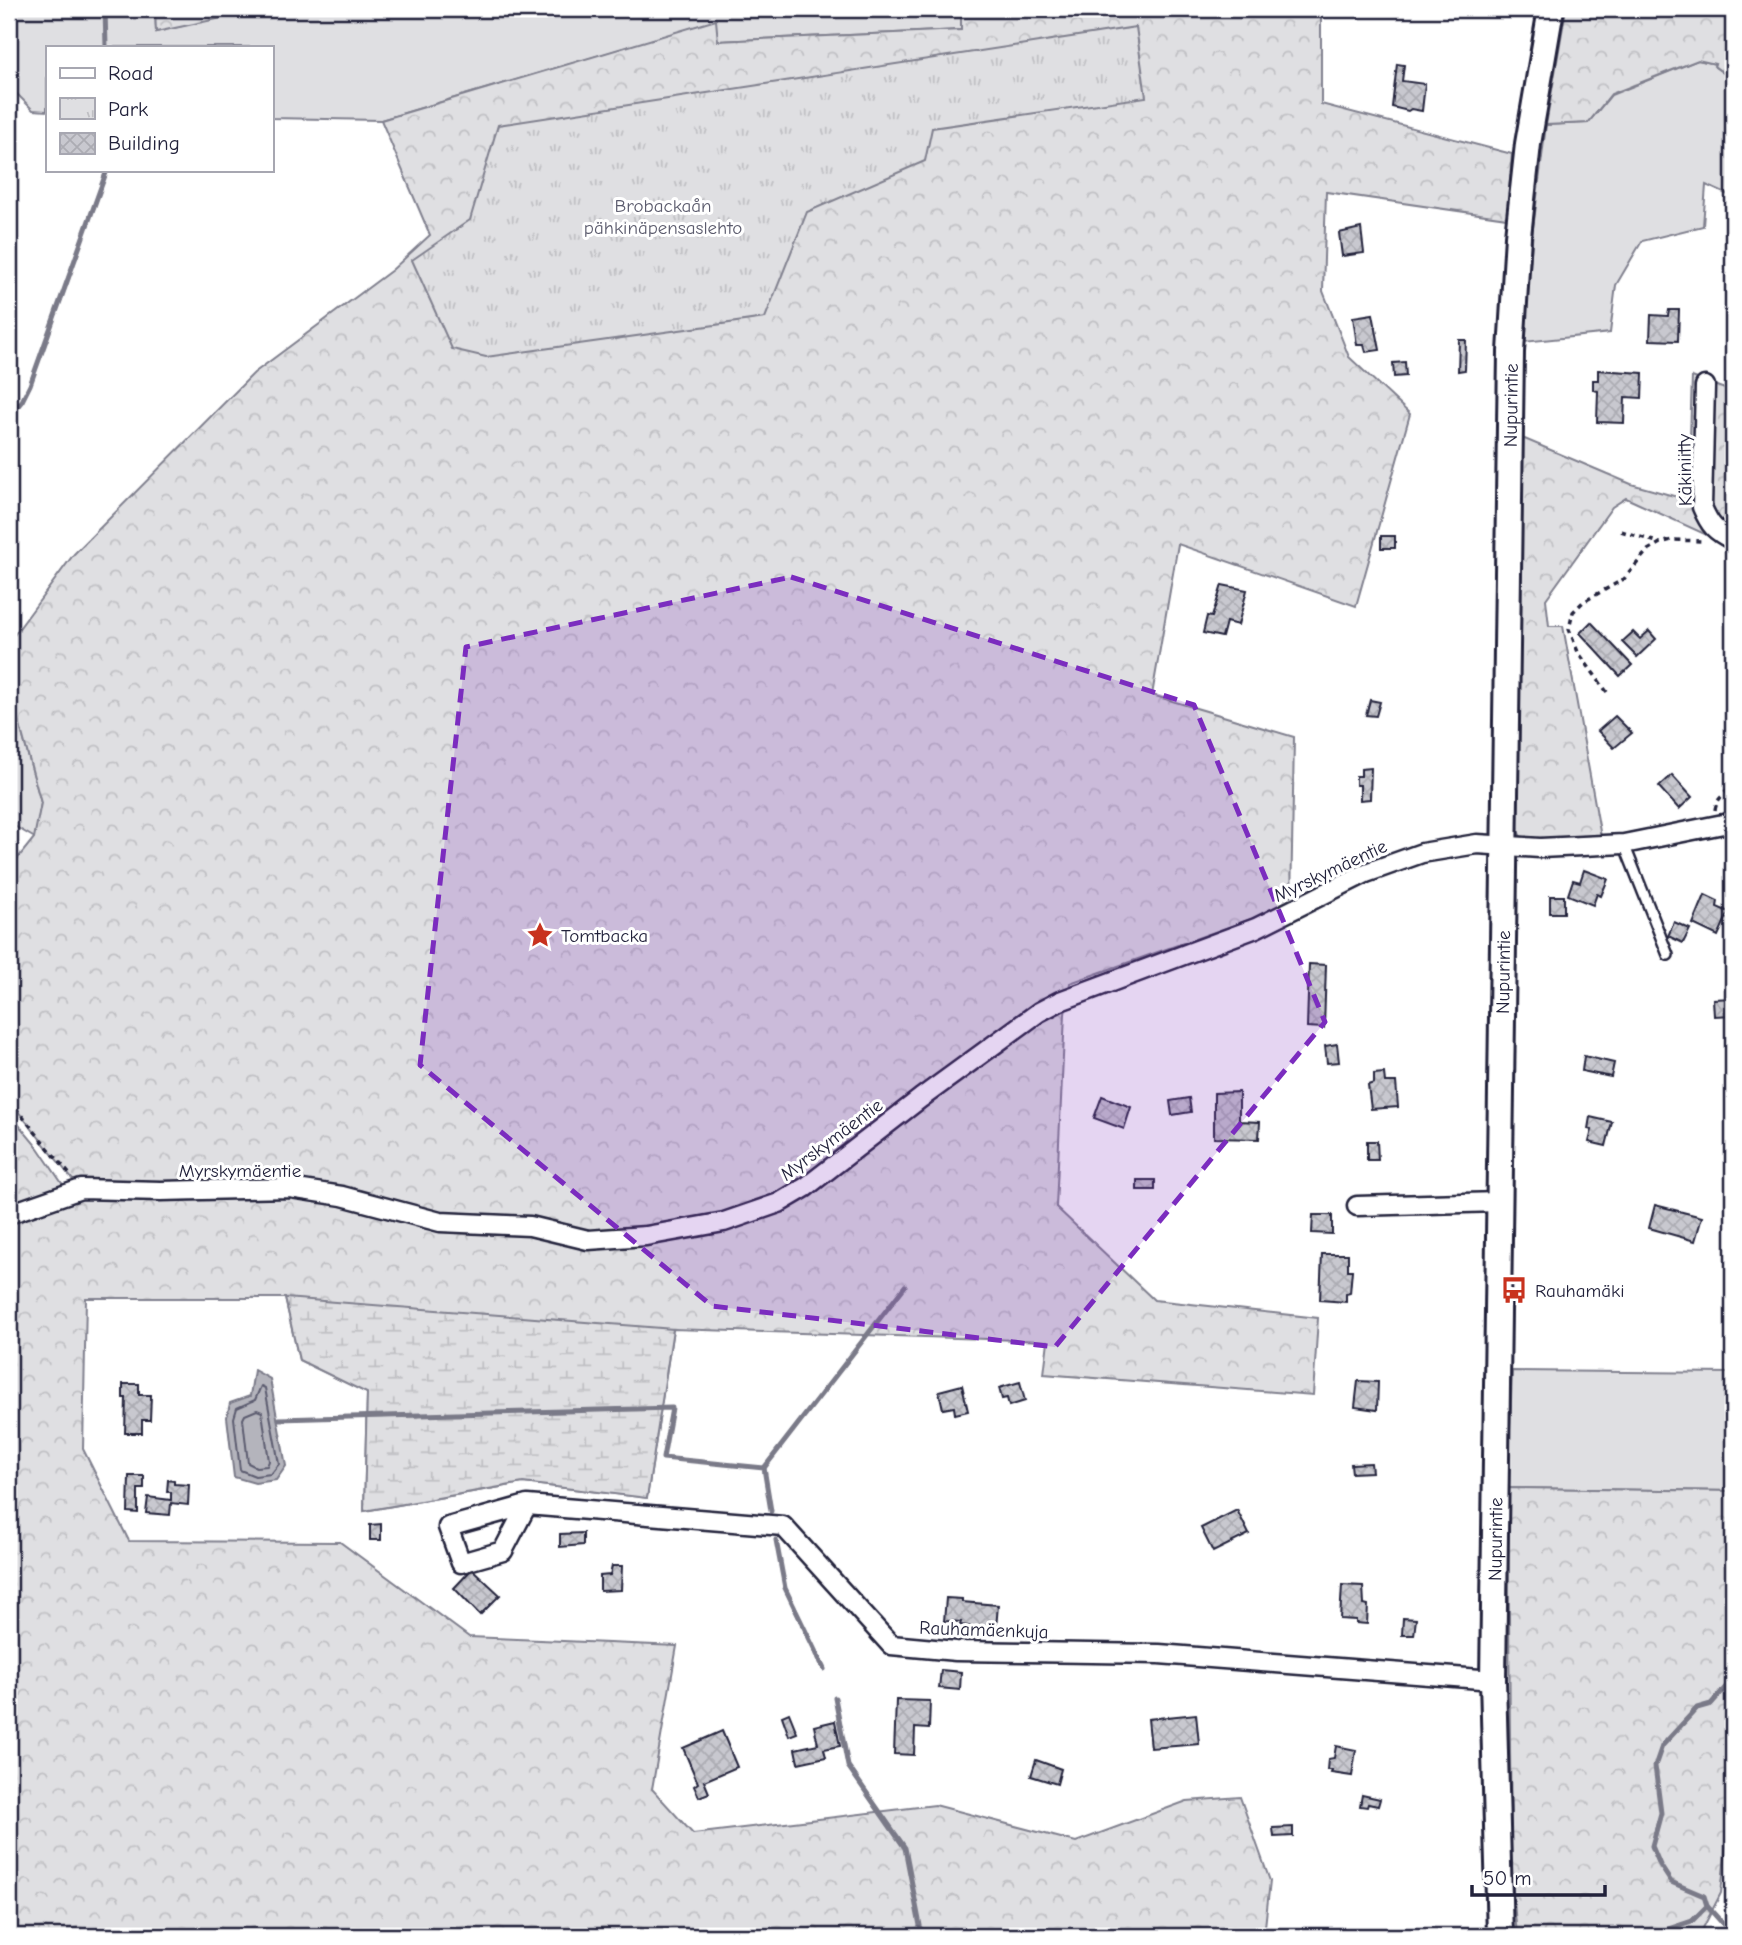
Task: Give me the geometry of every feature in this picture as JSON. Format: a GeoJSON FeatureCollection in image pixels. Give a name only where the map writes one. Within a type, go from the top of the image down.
{"type":"FeatureCollection","features":[{"type":"Feature","properties":{"kind":"main road","name":"Nupurintie"},"geometry":{"type":"LineString","coordinates":[[1500,1936],[1493,1680],[1511,352],[1518,236],[1528,144],[1551,9]]}},
{"type":"Feature","properties":{"kind":"street","name":"Käkiniitty"},"geometry":{"type":"LineString","coordinates":[[1705,386],[1702,507],[1709,524],[1733,540]]}},
{"type":"Feature","properties":{"kind":"street","name":"Myrskymäentie"},"geometry":{"type":"LineString","coordinates":[[9,1214],[81,1189],[161,1191],[290,1188],[342,1196],[440,1222],[530,1226],[589,1240],[646,1236],[724,1222],[779,1203],[806,1187],[1019,1026],[1060,1001],[1256,928],[1366,873],[1422,853],[1477,844],[1540,848],[1624,844],[1725,823]]}},
{"type":"Feature","properties":{"kind":"street"},"geometry":{"type":"LineString","coordinates":[[1357,1206],[1499,1202]]}},
{"type":"Feature","properties":{"kind":"street","name":"Rauhamäenkuja"},"geometry":{"type":"LineString","coordinates":[[527,1505],[783,1526],[891,1645],[956,1651],[1159,1654],[1493,1680]]}},
{"type":"Feature","properties":{"kind":"lane"},"geometry":{"type":"LineString","coordinates":[[1624,844],[1668,955]]}},
{"type":"Feature","properties":{"kind":"path"},"geometry":{"type":"LineString","coordinates":[[1621,531],[1660,543]]}},
{"type":"Feature","properties":{"kind":"path"},"geometry":{"type":"LineString","coordinates":[[1607,692],[1578,652],[1569,629],[1573,611],[1625,579],[1648,550],[1660,543],[1672,540],[1706,542]]}},
{"type":"Feature","properties":{"kind":"path"},"geometry":{"type":"LineString","coordinates":[[1725,823],[1715,810],[1716,802],[1733,783]]}},
{"type":"Feature","properties":{"kind":"path"},"geometry":{"type":"LineString","coordinates":[[1724,794],[1733,790]]}},
{"type":"Feature","properties":{"kind":"path"},"geometry":{"type":"LineString","coordinates":[[9,1100],[81,1189]]}},
{"type":"Feature","properties":{"kind":"highlighted area"},"geometry":{"type":"Polygon","coordinates":[[[791,577],[1194,705],[1325,1022],[1055,1347],[712,1306],[420,1065],[466,647],[791,577]]]}},
{"type":"Feature","properties":{"kind":"green space"},"geometry":{"type":"Polygon","coordinates":[[[9,9],[155,9],[156,32],[222,17],[222,9],[961,9],[962,30],[717,41],[715,21],[381,120],[273,118],[273,46],[46,46],[46,111],[33,110],[9,86],[9,9]]]}},
{"type":"Feature","properties":{"kind":"green space"},"geometry":{"type":"Polygon","coordinates":[[[155,9],[222,9],[222,18],[156,32],[155,9]]]}},
{"type":"Feature","properties":{"kind":"green space"},"geometry":{"type":"Polygon","coordinates":[[[961,9],[1328,9],[1321,12],[1321,104],[1512,154],[1507,218],[1326,192],[1323,291],[1349,357],[1410,414],[1356,606],[1178,544],[1152,695],[1294,737],[1291,905],[1070,983],[1065,1014],[1056,1207],[1154,1300],[1318,1318],[1313,1395],[1044,1374],[1048,1341],[673,1329],[647,1498],[523,1483],[364,1511],[367,1393],[299,1360],[285,1298],[86,1298],[83,1449],[129,1541],[340,1542],[469,1637],[677,1646],[652,1789],[693,1834],[935,1805],[1076,1842],[1187,1801],[1240,1797],[1270,1881],[1264,1936],[9,1936],[9,1113],[38,1148],[68,1192],[80,1189],[9,1100],[9,869],[34,838],[41,803],[9,685],[9,642],[74,554],[254,373],[392,270],[430,235],[381,120],[716,20],[718,41],[961,30],[961,9]]]}},
{"type":"Feature","properties":{"kind":"green space"},"geometry":{"type":"Polygon","coordinates":[[[1566,9],[1733,9],[1733,80],[1714,66],[1715,64],[1698,60],[1611,94],[1588,123],[1546,125],[1566,9]]]}},
{"type":"Feature","properties":{"kind":"green space","name":"Brobackaån pähkinäpensaslehto"},"geometry":{"type":"Polygon","coordinates":[[[1136,27],[1146,97],[932,128],[925,161],[807,212],[765,318],[486,357],[452,349],[412,260],[470,220],[498,125],[1136,27]]]}},
{"type":"Feature","properties":{"kind":"green space"},"geometry":{"type":"Polygon","coordinates":[[[1698,60],[1716,64],[1715,67],[1733,80],[1733,197],[1706,185],[1703,226],[1642,241],[1616,285],[1610,333],[1524,342],[1533,229],[1546,125],[1588,123],[1611,95],[1698,60]]]}},
{"type":"Feature","properties":{"kind":"green space"},"geometry":{"type":"Polygon","coordinates":[[[1692,377],[1733,392],[1733,547],[1626,498],[1612,507],[1546,599],[1549,626],[1563,626],[1601,837],[1535,843],[1523,840],[1513,823],[1520,437],[1631,484],[1688,500],[1692,377]]]}},
{"type":"Feature","properties":{"kind":"green space"},"geometry":{"type":"Polygon","coordinates":[[[9,685],[41,803],[35,838],[9,823],[9,685]]]}},
{"type":"Feature","properties":{"kind":"green space"},"geometry":{"type":"Polygon","coordinates":[[[285,1298],[673,1329],[647,1498],[523,1483],[364,1511],[367,1393],[299,1360],[285,1298]]]}},
{"type":"Feature","properties":{"kind":"green space"},"geometry":{"type":"Polygon","coordinates":[[[1512,1371],[1733,1373],[1733,1491],[1508,1488],[1512,1371]]]}},
{"type":"Feature","properties":{"kind":"green space"},"geometry":{"type":"Polygon","coordinates":[[[1508,1488],[1733,1491],[1733,1812],[1729,1818],[1721,1893],[1699,1936],[1517,1936],[1511,1867],[1508,1488]]]}},
{"type":"Feature","properties":{"kind":"water"},"geometry":{"type":"Polygon","coordinates":[[[254,1370],[270,1379],[286,1466],[276,1480],[255,1483],[234,1477],[227,1417],[230,1403],[250,1396],[254,1370]]]}},
{"type":"Feature","properties":{"kind":"building"},"geometry":{"type":"Polygon","coordinates":[[[1397,64],[1404,65],[1402,81],[1425,84],[1422,111],[1392,107],[1397,64]]]}},
{"type":"Feature","properties":{"kind":"building"},"geometry":{"type":"Polygon","coordinates":[[[1361,228],[1364,253],[1342,256],[1339,233],[1361,228]]]}},
{"type":"Feature","properties":{"kind":"building"},"geometry":{"type":"Polygon","coordinates":[[[1669,310],[1679,310],[1678,341],[1650,340],[1651,315],[1668,316],[1669,310]]]}},
{"type":"Feature","properties":{"kind":"building"},"geometry":{"type":"Polygon","coordinates":[[[1373,314],[1380,350],[1366,352],[1364,345],[1357,345],[1353,317],[1373,314]]]}},
{"type":"Feature","properties":{"kind":"building"},"geometry":{"type":"Polygon","coordinates":[[[1459,340],[1466,340],[1465,370],[1458,371],[1459,340]]]}},
{"type":"Feature","properties":{"kind":"building"},"geometry":{"type":"Polygon","coordinates":[[[1405,362],[1406,376],[1394,377],[1393,363],[1405,362]]]}},
{"type":"Feature","properties":{"kind":"building"},"geometry":{"type":"Polygon","coordinates":[[[1598,370],[1643,373],[1642,398],[1625,397],[1624,423],[1597,422],[1598,391],[1593,390],[1593,380],[1598,380],[1598,370]]]}},
{"type":"Feature","properties":{"kind":"building"},"geometry":{"type":"Polygon","coordinates":[[[1381,536],[1395,536],[1395,548],[1381,548],[1381,536]]]}},
{"type":"Feature","properties":{"kind":"building"},"geometry":{"type":"Polygon","coordinates":[[[1222,585],[1247,590],[1238,625],[1226,622],[1222,637],[1203,633],[1207,616],[1212,617],[1222,585]]]}},
{"type":"Feature","properties":{"kind":"building"},"geometry":{"type":"Polygon","coordinates":[[[1591,622],[1632,665],[1620,676],[1580,633],[1591,622]]]}},
{"type":"Feature","properties":{"kind":"building"},"geometry":{"type":"Polygon","coordinates":[[[1649,631],[1656,639],[1637,657],[1622,642],[1633,632],[1640,639],[1649,631]]]}},
{"type":"Feature","properties":{"kind":"building"},"geometry":{"type":"Polygon","coordinates":[[[1370,700],[1380,702],[1376,716],[1366,715],[1370,700]]]}},
{"type":"Feature","properties":{"kind":"building"},"geometry":{"type":"Polygon","coordinates":[[[1615,716],[1632,733],[1614,748],[1598,731],[1615,716]]]}},
{"type":"Feature","properties":{"kind":"building"},"geometry":{"type":"Polygon","coordinates":[[[1371,768],[1370,799],[1360,800],[1360,785],[1356,785],[1356,776],[1361,776],[1361,769],[1371,768]]]}},
{"type":"Feature","properties":{"kind":"building"},"geometry":{"type":"Polygon","coordinates":[[[1672,775],[1692,797],[1679,809],[1659,787],[1672,775]]]}},
{"type":"Feature","properties":{"kind":"building"},"geometry":{"type":"Polygon","coordinates":[[[1584,870],[1608,879],[1601,896],[1597,894],[1593,905],[1568,895],[1573,880],[1580,882],[1584,870]]]}},
{"type":"Feature","properties":{"kind":"building"},"geometry":{"type":"Polygon","coordinates":[[[1705,895],[1718,901],[1717,907],[1729,912],[1718,936],[1693,924],[1705,895]]]}},
{"type":"Feature","properties":{"kind":"building"},"geometry":{"type":"Polygon","coordinates":[[[1550,896],[1564,896],[1564,913],[1550,913],[1550,896]]]}},
{"type":"Feature","properties":{"kind":"building"},"geometry":{"type":"Polygon","coordinates":[[[1674,922],[1690,929],[1683,943],[1668,936],[1674,922]]]}},
{"type":"Feature","properties":{"kind":"building"},"geometry":{"type":"Polygon","coordinates":[[[1309,964],[1326,965],[1324,1028],[1307,1027],[1309,964]]]}},
{"type":"Feature","properties":{"kind":"building"},"geometry":{"type":"Polygon","coordinates":[[[1733,998],[1733,1015],[1714,1016],[1713,999],[1733,998]]]}},
{"type":"Feature","properties":{"kind":"building"},"geometry":{"type":"Polygon","coordinates":[[[1337,1044],[1339,1062],[1327,1063],[1325,1046],[1337,1044]]]}},
{"type":"Feature","properties":{"kind":"building"},"geometry":{"type":"Polygon","coordinates":[[[1584,1056],[1614,1063],[1611,1077],[1582,1071],[1584,1056]]]}},
{"type":"Feature","properties":{"kind":"building"},"geometry":{"type":"Polygon","coordinates":[[[1384,1073],[1385,1082],[1396,1082],[1398,1107],[1371,1109],[1368,1085],[1374,1083],[1374,1074],[1384,1073]]]}},
{"type":"Feature","properties":{"kind":"building"},"geometry":{"type":"Polygon","coordinates":[[[1239,1092],[1239,1121],[1260,1122],[1259,1139],[1214,1138],[1214,1093],[1239,1092]]]}},
{"type":"Feature","properties":{"kind":"building"},"geometry":{"type":"Polygon","coordinates":[[[1102,1096],[1131,1107],[1124,1129],[1094,1118],[1102,1096]]]}},
{"type":"Feature","properties":{"kind":"building"},"geometry":{"type":"Polygon","coordinates":[[[1189,1098],[1191,1112],[1172,1115],[1170,1101],[1189,1098]]]}},
{"type":"Feature","properties":{"kind":"building"},"geometry":{"type":"Polygon","coordinates":[[[1590,1117],[1612,1122],[1606,1146],[1589,1142],[1592,1130],[1588,1129],[1590,1117]]]}},
{"type":"Feature","properties":{"kind":"building"},"geometry":{"type":"Polygon","coordinates":[[[1367,1141],[1377,1141],[1378,1160],[1367,1160],[1367,1141]]]}},
{"type":"Feature","properties":{"kind":"building"},"geometry":{"type":"Polygon","coordinates":[[[1137,1180],[1155,1180],[1155,1190],[1137,1190],[1137,1180]]]}},
{"type":"Feature","properties":{"kind":"building"},"geometry":{"type":"Polygon","coordinates":[[[1655,1205],[1702,1217],[1695,1241],[1649,1228],[1655,1205]]]}},
{"type":"Feature","properties":{"kind":"building"},"geometry":{"type":"Polygon","coordinates":[[[1313,1215],[1332,1215],[1332,1234],[1312,1233],[1313,1215]]]}},
{"type":"Feature","properties":{"kind":"building"},"geometry":{"type":"Polygon","coordinates":[[[1322,1254],[1348,1254],[1348,1270],[1352,1270],[1350,1293],[1346,1294],[1346,1302],[1320,1300],[1322,1254]]]}},
{"type":"Feature","properties":{"kind":"building"},"geometry":{"type":"Polygon","coordinates":[[[1358,1381],[1378,1382],[1377,1410],[1355,1407],[1358,1381]]]}},
{"type":"Feature","properties":{"kind":"building"},"geometry":{"type":"Polygon","coordinates":[[[1020,1382],[1025,1401],[1009,1406],[1007,1398],[1002,1399],[999,1388],[1020,1382]]]}},
{"type":"Feature","properties":{"kind":"building"},"geometry":{"type":"Polygon","coordinates":[[[123,1384],[139,1384],[139,1395],[151,1395],[150,1420],[142,1420],[142,1433],[125,1433],[126,1398],[123,1398],[123,1384]]]}},
{"type":"Feature","properties":{"kind":"building"},"geometry":{"type":"Polygon","coordinates":[[[962,1385],[968,1411],[955,1414],[954,1407],[943,1409],[939,1391],[962,1385]]]}},
{"type":"Feature","properties":{"kind":"building"},"geometry":{"type":"Polygon","coordinates":[[[1371,1463],[1372,1472],[1352,1473],[1351,1464],[1371,1463]]]}},
{"type":"Feature","properties":{"kind":"building"},"geometry":{"type":"Polygon","coordinates":[[[129,1476],[144,1476],[144,1489],[138,1489],[138,1513],[128,1512],[129,1476]]]}},
{"type":"Feature","properties":{"kind":"building"},"geometry":{"type":"Polygon","coordinates":[[[168,1480],[174,1481],[174,1484],[189,1485],[188,1505],[171,1503],[170,1515],[146,1513],[148,1497],[171,1500],[171,1492],[167,1492],[168,1480]]]}},
{"type":"Feature","properties":{"kind":"building"},"geometry":{"type":"Polygon","coordinates":[[[1237,1510],[1249,1534],[1213,1552],[1201,1528],[1237,1510]]]}},
{"type":"Feature","properties":{"kind":"building"},"geometry":{"type":"Polygon","coordinates":[[[381,1524],[381,1540],[370,1540],[370,1525],[381,1524]]]}},
{"type":"Feature","properties":{"kind":"building"},"geometry":{"type":"Polygon","coordinates":[[[583,1533],[583,1545],[560,1547],[560,1534],[583,1533]]]}},
{"type":"Feature","properties":{"kind":"building"},"geometry":{"type":"Polygon","coordinates":[[[612,1566],[622,1566],[621,1590],[600,1591],[600,1576],[610,1575],[612,1566]]]}},
{"type":"Feature","properties":{"kind":"building"},"geometry":{"type":"Polygon","coordinates":[[[472,1569],[500,1595],[480,1615],[454,1588],[472,1569]]]}},
{"type":"Feature","properties":{"kind":"building"},"geometry":{"type":"Polygon","coordinates":[[[1342,1585],[1363,1586],[1364,1604],[1368,1605],[1367,1624],[1340,1619],[1342,1585]]]}},
{"type":"Feature","properties":{"kind":"building"},"geometry":{"type":"Polygon","coordinates":[[[946,1598],[998,1605],[996,1628],[978,1628],[960,1625],[961,1622],[944,1621],[946,1598]]]}},
{"type":"Feature","properties":{"kind":"building"},"geometry":{"type":"Polygon","coordinates":[[[1403,1618],[1416,1619],[1414,1635],[1402,1635],[1403,1618]]]}},
{"type":"Feature","properties":{"kind":"building"},"geometry":{"type":"Polygon","coordinates":[[[941,1670],[961,1672],[960,1690],[939,1688],[941,1670]]]}},
{"type":"Feature","properties":{"kind":"building"},"geometry":{"type":"Polygon","coordinates":[[[896,1700],[930,1701],[929,1729],[915,1728],[914,1755],[894,1754],[896,1700]]]}},
{"type":"Feature","properties":{"kind":"building"},"geometry":{"type":"Polygon","coordinates":[[[789,1713],[797,1733],[789,1736],[782,1716],[789,1713]]]}},
{"type":"Feature","properties":{"kind":"building"},"geometry":{"type":"Polygon","coordinates":[[[1196,1714],[1199,1744],[1151,1748],[1148,1719],[1196,1714]]]}},
{"type":"Feature","properties":{"kind":"building"},"geometry":{"type":"Polygon","coordinates":[[[835,1721],[840,1746],[824,1749],[826,1757],[798,1763],[795,1749],[818,1744],[814,1726],[835,1721]]]}},
{"type":"Feature","properties":{"kind":"building"},"geometry":{"type":"Polygon","coordinates":[[[722,1731],[737,1767],[704,1781],[709,1793],[699,1797],[694,1786],[698,1783],[683,1748],[722,1731]]]}},
{"type":"Feature","properties":{"kind":"building"},"geometry":{"type":"Polygon","coordinates":[[[1336,1746],[1356,1750],[1352,1776],[1327,1770],[1328,1759],[1334,1758],[1336,1746]]]}},
{"type":"Feature","properties":{"kind":"building"},"geometry":{"type":"Polygon","coordinates":[[[1036,1760],[1061,1769],[1057,1784],[1031,1776],[1036,1760]]]}},
{"type":"Feature","properties":{"kind":"building"},"geometry":{"type":"Polygon","coordinates":[[[1362,1795],[1380,1799],[1378,1806],[1360,1806],[1362,1795]]]}},
{"type":"Feature","properties":{"kind":"building"},"geometry":{"type":"Polygon","coordinates":[[[1293,1827],[1293,1836],[1274,1837],[1273,1828],[1293,1827]]]}},
{"type":"Feature","properties":{"kind":"waterway"},"geometry":{"type":"LineString","coordinates":[[105,9],[106,46]]}},
{"type":"Feature","properties":{"kind":"waterway"},"geometry":{"type":"LineString","coordinates":[[9,417],[30,385],[106,172]]}},
{"type":"Feature","properties":{"kind":"waterway"},"geometry":{"type":"LineString","coordinates":[[764,1468],[905,1286]]}},
{"type":"Feature","properties":{"kind":"waterway"},"geometry":{"type":"LineString","coordinates":[[279,1419],[672,1408],[663,1458],[764,1468],[771,1511]]}},
{"type":"Feature","properties":{"kind":"waterway"},"geometry":{"type":"LineString","coordinates":[[776,1540],[785,1588],[824,1669]]}},
{"type":"Feature","properties":{"kind":"waterway"},"geometry":{"type":"LineString","coordinates":[[1659,1936],[1668,1929],[1692,1921],[1707,1906],[1704,1896],[1671,1882],[1652,1846],[1661,1813],[1655,1766],[1662,1746],[1697,1708],[1711,1704],[1733,1679]]}},
{"type":"Feature","properties":{"kind":"waterway"},"geometry":{"type":"LineString","coordinates":[[835,1698],[848,1766],[905,1848],[922,1936]]}},
{"type":"Feature","properties":{"kind":"waterway"},"geometry":{"type":"LineString","coordinates":[[1707,1906],[1733,1935]]}},
{"type":"Feature","properties":{"kind":"place","name":"Tomtbacka"},"geometry":{"type":"Point","coordinates":[540,935]}},
{"type":"Feature","properties":{"kind":"place","name":"Rauhamäki"},"geometry":{"type":"Point","coordinates":[1514,1290]}}]}
